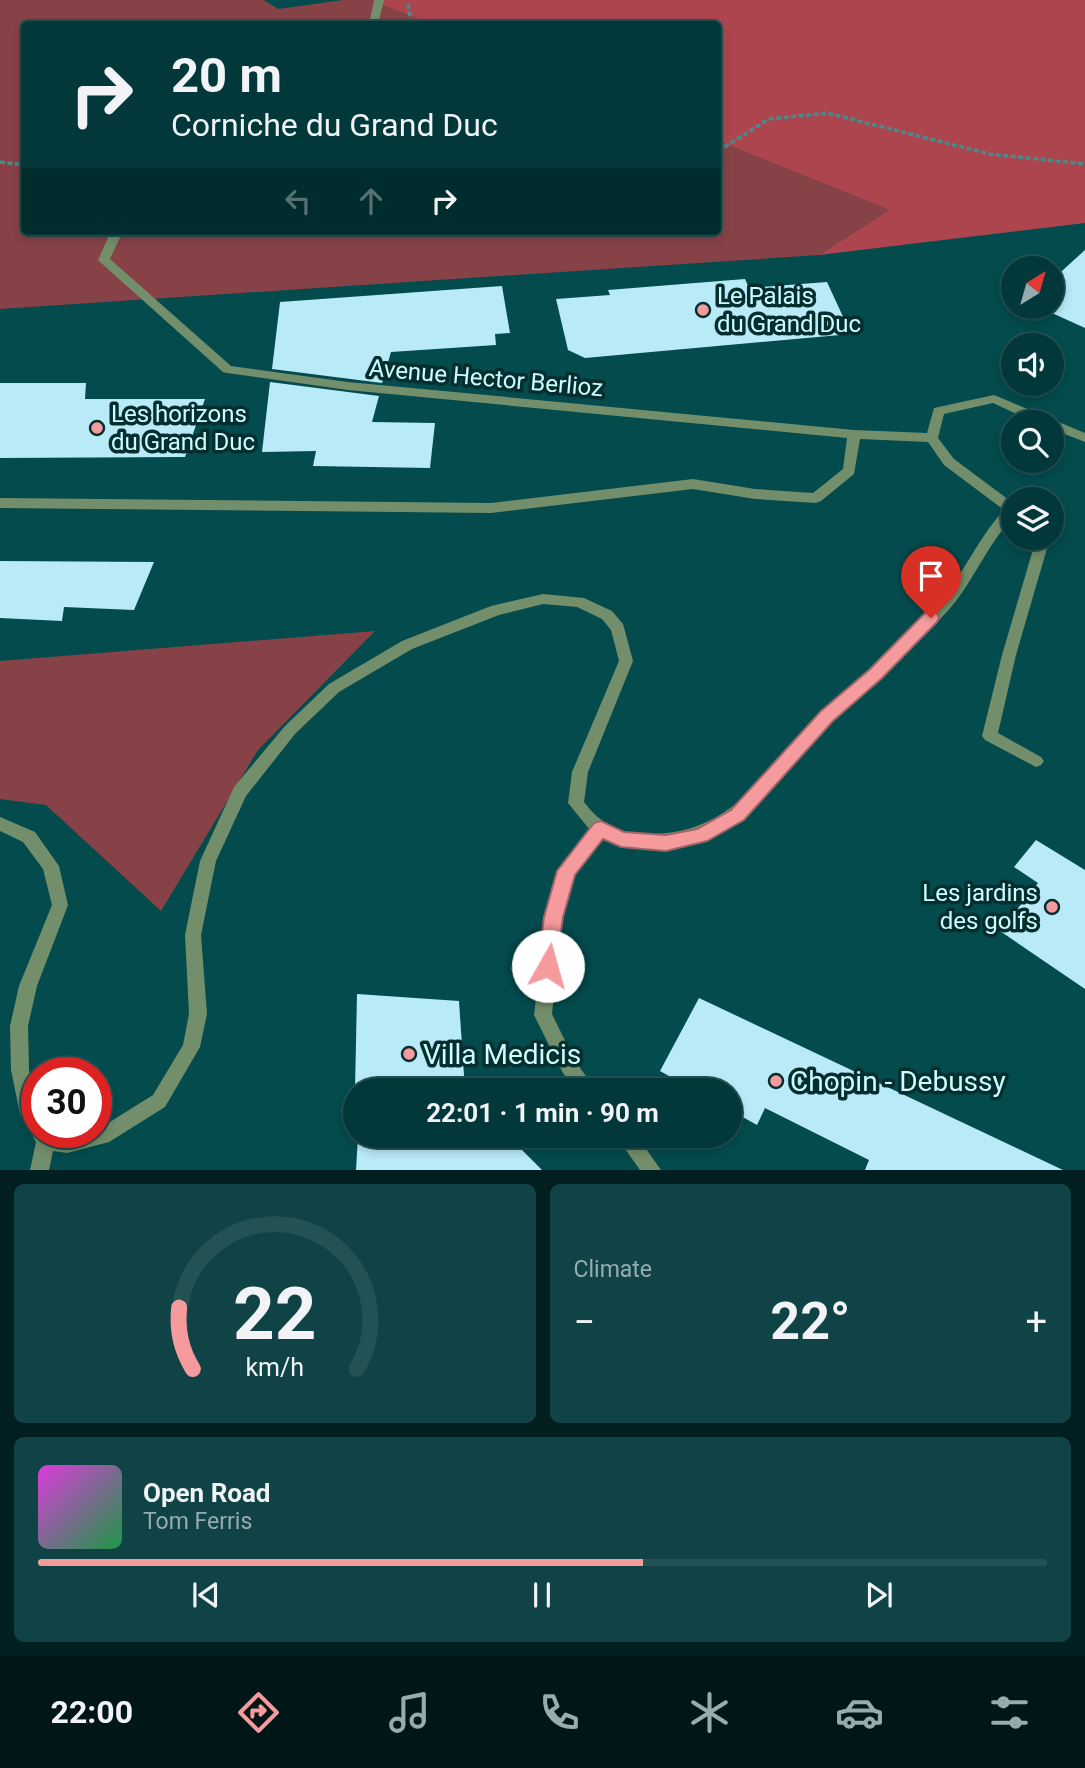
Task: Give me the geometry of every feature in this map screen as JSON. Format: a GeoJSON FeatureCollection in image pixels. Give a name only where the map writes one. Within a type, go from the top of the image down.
{"type":"FeatureCollection","features":[{"type":"Feature","properties":{"kind":"street"},"geometry":{"type":"LineString","coordinates":[[374,21],[379,0]]}},
{"type":"Feature","properties":{"kind":"street","name":"Avenue Hector Berlioz"},"geometry":{"type":"LineString","coordinates":[[114,235],[104,260],[227,369],[348,386],[854,434],[932,438]]}},
{"type":"Feature","properties":{"kind":"street"},"geometry":{"type":"LineString","coordinates":[[1001,501],[949,462],[932,438],[938,411],[994,400],[1018,410]]}},
{"type":"Feature","properties":{"kind":"street"},"geometry":{"type":"LineString","coordinates":[[1064,429],[1085,439]]}},
{"type":"Feature","properties":{"kind":"street"},"geometry":{"type":"LineString","coordinates":[[0,503],[491,508],[693,484],[755,494],[816,498],[849,471],[854,434]]}},
{"type":"Feature","properties":{"kind":"street"},"geometry":{"type":"LineString","coordinates":[[112,1130],[159,1101],[191,1046],[198,1014],[193,935],[208,861],[240,792],[290,730],[334,688],[407,645],[496,610],[543,599],[579,602],[607,615],[618,628],[626,662],[580,772],[576,803],[589,822],[621,840],[666,843],[701,836],[737,815],[827,716],[875,675],[949,599],[1001,522]]}},
{"type":"Feature","properties":{"kind":"street"},"geometry":{"type":"LineString","coordinates":[[1036,761],[990,736],[1009,654],[1040,550]]}},
{"type":"Feature","properties":{"kind":"street"},"geometry":{"type":"LineString","coordinates":[[0,824],[29,837],[51,866],[60,905],[28,986],[19,1026],[21,1063]]}},
{"type":"Feature","properties":{"kind":"street"},"geometry":{"type":"LineString","coordinates":[[577,1078],[569,1068],[543,1015],[554,917],[567,871],[601,829]]}},
{"type":"Feature","properties":{"kind":"street"},"geometry":{"type":"LineString","coordinates":[[39,1170],[40,1148]]}},
{"type":"Feature","properties":{"kind":"street"},"geometry":{"type":"LineString","coordinates":[[635,1148],[652,1170]]}},
{"type":"Feature","properties":{"kind":"path"},"geometry":{"type":"LineString","coordinates":[[407,0],[410,21]]}},
{"type":"Feature","properties":{"kind":"path"},"geometry":{"type":"LineString","coordinates":[[721,148],[769,119],[827,113],[990,154],[1085,164]]}},
{"type":"Feature","properties":{"kind":"path"},"geometry":{"type":"LineString","coordinates":[[0,162],[21,165]]}},
{"type":"Feature","properties":{"kind":"shaded area"},"geometry":{"type":"Polygon","coordinates":[[[0,0],[264,0],[278,9],[343,0],[370,0],[423,21],[21,21],[21,235],[721,235],[721,142],[889,210],[819,255],[0,309],[0,0]]]}},
{"type":"Feature","properties":{"kind":"shaded area"},"geometry":{"type":"Polygon","coordinates":[[[370,0],[1085,0],[1085,223],[819,255],[889,210],[721,142],[721,21],[423,21],[370,0]]]}},
{"type":"Feature","properties":{"kind":"shaded area"},"geometry":{"type":"Polygon","coordinates":[[[375,631],[258,750],[161,911],[46,805],[0,799],[0,661],[375,631]]]}},
{"type":"Feature","properties":{"kind":"building"},"geometry":{"type":"Polygon","coordinates":[[[1085,250],[1085,328],[1064,318],[1064,269],[1085,250]]]}},
{"type":"Feature","properties":{"kind":"building","name":"Le Palais du Grand Duc"},"geometry":{"type":"Polygon","coordinates":[[[745,279],[749,288],[827,282],[851,334],[585,358],[568,350],[556,299],[610,295],[608,290],[745,279]]]}},
{"type":"Feature","properties":{"kind":"building"},"geometry":{"type":"Polygon","coordinates":[[[502,286],[510,333],[495,334],[496,345],[391,352],[382,383],[272,369],[280,302],[502,286]]]}},
{"type":"Feature","properties":{"kind":"building","name":"Les horizons du Grand Duc"},"geometry":{"type":"Polygon","coordinates":[[[270,382],[379,396],[372,422],[435,423],[430,468],[313,466],[316,451],[262,452],[270,382]]]}},
{"type":"Feature","properties":{"kind":"building","name":"Les horizons du Grand Duc"},"geometry":{"type":"Polygon","coordinates":[[[0,383],[86,383],[85,399],[205,399],[185,457],[0,458],[0,383]]]}},
{"type":"Feature","properties":{"kind":"building"},"geometry":{"type":"Polygon","coordinates":[[[0,561],[154,562],[134,610],[64,607],[62,621],[0,618],[0,561]]]}},
{"type":"Feature","properties":{"kind":"building","name":"Les jardins des golfs"},"geometry":{"type":"Polygon","coordinates":[[[1036,840],[1085,870],[1085,989],[1000,931],[1038,883],[1014,867],[1036,840]]]}},
{"type":"Feature","properties":{"kind":"building","name":"Villa Medicis"},"geometry":{"type":"Polygon","coordinates":[[[357,994],[459,1001],[464,1078],[355,1078],[357,994]]]}},
{"type":"Feature","properties":{"kind":"building","name":"Chopin - Debussy"},"geometry":{"type":"Polygon","coordinates":[[[699,998],[1063,1170],[865,1170],[869,1160],[765,1108],[757,1125],[742,1117],[742,1078],[673,1078],[660,1071],[699,998]]]}},
{"type":"Feature","properties":{"kind":"building","name":"Villa Medicis"},"geometry":{"type":"Polygon","coordinates":[[[357,1148],[520,1148],[542,1170],[356,1170],[357,1148]]]}},
{"type":"Feature","properties":{"kind":"place","name":"Le Palais du Grand Duc"},"geometry":{"type":"Point","coordinates":[703,310]}},
{"type":"Feature","properties":{"kind":"place","name":"Les horizons du Grand Duc"},"geometry":{"type":"Point","coordinates":[97,428]}},
{"type":"Feature","properties":{"kind":"place","name":"Les jardins des golfs"},"geometry":{"type":"Point","coordinates":[1052,907]}},
{"type":"Feature","properties":{"kind":"place","name":"Villa Medicis"},"geometry":{"type":"Point","coordinates":[409,1054]}},
{"type":"Feature","properties":{"kind":"place","name":"Chopin - Debussy"},"geometry":{"type":"Point","coordinates":[776,1081]}},
{"type":"Feature","properties":{"kind":"route"},"geometry":{"type":"LineString","coordinates":[[548,966],[554,917],[567,871],[601,829],[621,840],[666,843],[701,836],[737,815],[827,716],[875,675],[931,618]]}}]}
